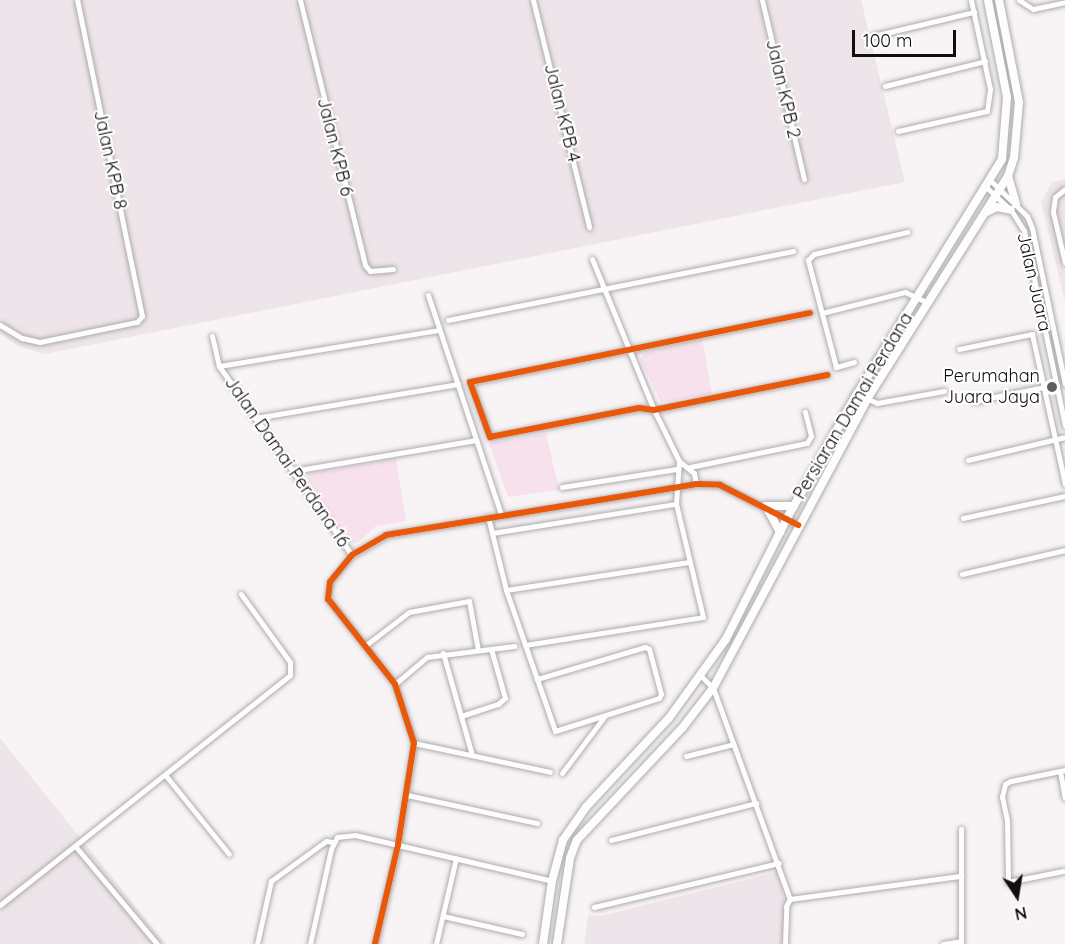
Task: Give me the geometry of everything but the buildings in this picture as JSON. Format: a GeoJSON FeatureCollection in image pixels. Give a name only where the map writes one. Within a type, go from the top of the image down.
{"type":"FeatureCollection","features":[{"type":"Feature","properties":{"kind":"main road","name":"Persiaran Damai Perdana"},"geometry":{"type":"LineString","coordinates":[[543,944],[552,881],[563,840],[586,807],[669,718],[726,639],[787,518],[857,394],[988,184],[1004,153],[1007,97],[988,0]]}},
{"type":"Feature","properties":{"kind":"main road","name":"Persiaran Damai Perdana"},"geometry":{"type":"LineString","coordinates":[[557,944],[570,858],[578,840],[594,820],[683,727],[713,688],[867,399],[1008,177],[1014,158],[1019,102],[999,0]]}},
{"type":"Feature","properties":{"kind":"main road"},"geometry":{"type":"LineString","coordinates":[[984,214],[997,207],[1013,207],[1008,177]]}},
{"type":"Feature","properties":{"kind":"main road"},"geometry":{"type":"LineString","coordinates":[[780,532],[766,506],[794,506]]}},
{"type":"Feature","properties":{"kind":"main road"},"geometry":{"type":"LineString","coordinates":[[586,807],[597,811],[594,820]]}},
{"type":"Feature","properties":{"kind":"street","name":"Jalan KPB 8"},"geometry":{"type":"LineString","coordinates":[[0,325],[22,338],[40,342],[140,321],[77,0]]}},
{"type":"Feature","properties":{"kind":"street","name":"Jalan KPB 6"},"geometry":{"type":"LineString","coordinates":[[300,0],[365,265],[370,271],[393,269]]}},
{"type":"Feature","properties":{"kind":"street","name":"Jalan KPB 4"},"geometry":{"type":"LineString","coordinates":[[533,0],[589,227]]}},
{"type":"Feature","properties":{"kind":"street","name":"Jalan KPB 2"},"geometry":{"type":"LineString","coordinates":[[762,0],[804,179]]}},
{"type":"Feature","properties":{"kind":"street"},"geometry":{"type":"LineString","coordinates":[[898,131],[982,113],[989,106],[985,61],[971,0]]}},
{"type":"Feature","properties":{"kind":"street"},"geometry":{"type":"LineString","coordinates":[[1018,0],[1033,9],[1065,2]]}},
{"type":"Feature","properties":{"kind":"street"},"geometry":{"type":"LineString","coordinates":[[873,36],[974,12]]}},
{"type":"Feature","properties":{"kind":"street"},"geometry":{"type":"LineString","coordinates":[[885,86],[985,61]]}},
{"type":"Feature","properties":{"kind":"street","name":"Jalan Juara"},"geometry":{"type":"LineString","coordinates":[[988,184],[1032,228],[1065,384]]}},
{"type":"Feature","properties":{"kind":"street"},"geometry":{"type":"LineString","coordinates":[[1065,189],[1055,197],[1053,212],[1065,263]]}},
{"type":"Feature","properties":{"kind":"street","name":"Jalan Juara"},"geometry":{"type":"LineString","coordinates":[[1013,207],[1024,231],[1065,426]]}},
{"type":"Feature","properties":{"kind":"street"},"geometry":{"type":"LineString","coordinates":[[854,362],[836,367],[808,260],[814,254],[907,232]]}},
{"type":"Feature","properties":{"kind":"street"},"geometry":{"type":"LineString","coordinates":[[448,320],[793,251]]}},
{"type":"Feature","properties":{"kind":"street"},"geometry":{"type":"LineString","coordinates":[[592,259],[654,410],[680,461],[690,467],[696,484]]}},
{"type":"Feature","properties":{"kind":"street"},"geometry":{"type":"LineString","coordinates":[[822,313],[905,292],[929,303]]}},
{"type":"Feature","properties":{"kind":"street"},"geometry":{"type":"LineString","coordinates":[[428,295],[501,515]]}},
{"type":"Feature","properties":{"kind":"street"},"geometry":{"type":"LineString","coordinates":[[810,313],[628,348],[470,382],[490,437],[639,408],[654,410],[827,375]]}},
{"type":"Feature","properties":{"kind":"street"},"geometry":{"type":"LineString","coordinates":[[219,366],[438,330]]}},
{"type":"Feature","properties":{"kind":"street"},"geometry":{"type":"LineString","coordinates":[[959,349],[1032,334],[1065,484]]}},
{"type":"Feature","properties":{"kind":"street","name":"Jalan Damai Perdana 16"},"geometry":{"type":"LineString","coordinates":[[212,336],[219,366],[352,555]]}},
{"type":"Feature","properties":{"kind":"street"},"geometry":{"type":"LineString","coordinates":[[1049,345],[1065,341]]}},
{"type":"Feature","properties":{"kind":"street"},"geometry":{"type":"LineString","coordinates":[[255,418],[458,384]]}},
{"type":"Feature","properties":{"kind":"street"},"geometry":{"type":"LineString","coordinates":[[974,401],[1044,387]]}},
{"type":"Feature","properties":{"kind":"street"},"geometry":{"type":"LineString","coordinates":[[857,394],[877,403],[944,391]]}},
{"type":"Feature","properties":{"kind":"street"},"geometry":{"type":"LineString","coordinates":[[690,467],[807,443],[811,436],[805,412]]}},
{"type":"Feature","properties":{"kind":"street"},"geometry":{"type":"LineString","coordinates":[[968,460],[1065,437]]}},
{"type":"Feature","properties":{"kind":"street"},"geometry":{"type":"LineString","coordinates":[[293,471],[476,440]]}},
{"type":"Feature","properties":{"kind":"street"},"geometry":{"type":"LineString","coordinates":[[525,645],[703,617],[676,504],[677,469],[680,461]]}},
{"type":"Feature","properties":{"kind":"street"},"geometry":{"type":"LineString","coordinates":[[562,487],[677,469]]}},
{"type":"Feature","properties":{"kind":"street"},"geometry":{"type":"LineString","coordinates":[[375,944],[398,845],[414,743],[395,684],[328,599],[330,582],[352,555],[386,535],[696,484],[720,484],[766,506],[798,525]]}},
{"type":"Feature","properties":{"kind":"street"},"geometry":{"type":"LineString","coordinates":[[963,518],[1065,496]]}},
{"type":"Feature","properties":{"kind":"street"},"geometry":{"type":"LineString","coordinates":[[492,533],[676,504]]}},
{"type":"Feature","properties":{"kind":"street"},"geometry":{"type":"LineString","coordinates":[[488,517],[506,590],[555,731],[659,698],[649,649],[645,647],[537,679]]}},
{"type":"Feature","properties":{"kind":"street"},"geometry":{"type":"LineString","coordinates":[[962,573],[1065,550]]}},
{"type":"Feature","properties":{"kind":"street"},"geometry":{"type":"LineString","coordinates":[[506,590],[689,562]]}},
{"type":"Feature","properties":{"kind":"street"},"geometry":{"type":"LineString","coordinates":[[0,906],[290,675],[290,662],[241,594]]}},
{"type":"Feature","properties":{"kind":"street"},"geometry":{"type":"LineString","coordinates":[[366,645],[410,612],[469,601],[478,650]]}},
{"type":"Feature","properties":{"kind":"street"},"geometry":{"type":"LineString","coordinates":[[395,684],[427,657],[443,653],[514,646]]}},
{"type":"Feature","properties":{"kind":"street"},"geometry":{"type":"LineString","coordinates":[[461,716],[498,704],[505,694],[491,649]]}},
{"type":"Feature","properties":{"kind":"street"},"geometry":{"type":"LineString","coordinates":[[443,653],[472,755]]}},
{"type":"Feature","properties":{"kind":"street"},"geometry":{"type":"LineString","coordinates":[[701,676],[713,688],[779,863],[790,899],[786,906],[785,944]]}},
{"type":"Feature","properties":{"kind":"street"},"geometry":{"type":"LineString","coordinates":[[562,773],[604,717]]}},
{"type":"Feature","properties":{"kind":"street"},"geometry":{"type":"LineString","coordinates":[[414,743],[550,772]]}},
{"type":"Feature","properties":{"kind":"street"},"geometry":{"type":"LineString","coordinates":[[686,756],[734,744]]}},
{"type":"Feature","properties":{"kind":"street"},"geometry":{"type":"LineString","coordinates":[[1063,872],[1008,882],[1007,820],[1002,797],[1005,784],[1011,781],[1062,770],[1065,798]]}},
{"type":"Feature","properties":{"kind":"street"},"geometry":{"type":"LineString","coordinates":[[166,776],[229,854]]}},
{"type":"Feature","properties":{"kind":"street"},"geometry":{"type":"LineString","coordinates":[[407,795],[537,823]]}},
{"type":"Feature","properties":{"kind":"street"},"geometry":{"type":"LineString","coordinates":[[611,840],[756,803]]}},
{"type":"Feature","properties":{"kind":"street"},"geometry":{"type":"LineString","coordinates":[[943,944],[961,943],[962,829]]}},
{"type":"Feature","properties":{"kind":"street"},"geometry":{"type":"LineString","coordinates":[[257,944],[271,881],[326,841],[355,835],[552,881]]}},
{"type":"Feature","properties":{"kind":"street"},"geometry":{"type":"LineString","coordinates":[[310,944],[335,840]]}},
{"type":"Feature","properties":{"kind":"street"},"geometry":{"type":"LineString","coordinates":[[76,846],[157,944]]}},
{"type":"Feature","properties":{"kind":"street"},"geometry":{"type":"LineString","coordinates":[[436,944],[456,858]]}},
{"type":"Feature","properties":{"kind":"street"},"geometry":{"type":"LineString","coordinates":[[594,907],[779,863]]}},
{"type":"Feature","properties":{"kind":"street"},"geometry":{"type":"LineString","coordinates":[[790,899],[961,876]]}},
{"type":"Feature","properties":{"kind":"street"},"geometry":{"type":"LineString","coordinates":[[443,916],[522,934]]}},
{"type":"Feature","properties":{"kind":"shaded area"},"geometry":{"type":"Polygon","coordinates":[[[0,0],[861,0],[905,182],[45,354],[18,346],[0,333],[0,0]]]}},
{"type":"Feature","properties":{"kind":"shaded area"},"geometry":{"type":"Polygon","coordinates":[[[1065,179],[1065,301],[1041,202],[1052,182],[1065,179]]]}},
{"type":"Feature","properties":{"kind":"shaded area"},"geometry":{"type":"Polygon","coordinates":[[[702,338],[712,394],[661,402],[640,360],[645,353],[702,338]]]}},
{"type":"Feature","properties":{"kind":"shaded area"},"geometry":{"type":"Polygon","coordinates":[[[546,433],[559,490],[508,497],[489,443],[546,433]]]}},
{"type":"Feature","properties":{"kind":"shaded area"},"geometry":{"type":"Polygon","coordinates":[[[396,459],[406,521],[376,526],[357,543],[350,543],[306,479],[310,474],[396,459]]]}},
{"type":"Feature","properties":{"kind":"shaded area"},"geometry":{"type":"Polygon","coordinates":[[[0,738],[166,944],[0,944],[0,738]]]}},
{"type":"Feature","properties":{"kind":"shaded area"},"geometry":{"type":"Polygon","coordinates":[[[777,872],[785,903],[782,944],[584,944],[588,915],[601,916],[777,872]]]}},
{"type":"Feature","properties":{"kind":"cycle path"},"geometry":{"type":"LineString","coordinates":[[810,313],[470,382],[490,437],[639,408],[654,410],[827,375]]}},
{"type":"Feature","properties":{"kind":"cycle path"},"geometry":{"type":"LineString","coordinates":[[375,944],[398,845],[414,743],[395,684],[328,599],[330,582],[352,555],[386,535],[696,484],[720,485],[798,525]]}},
{"type":"Feature","properties":{"kind":"place","name":"Perumahan Juara Jaya"},"geometry":{"type":"Point","coordinates":[1052,387]}}]}
